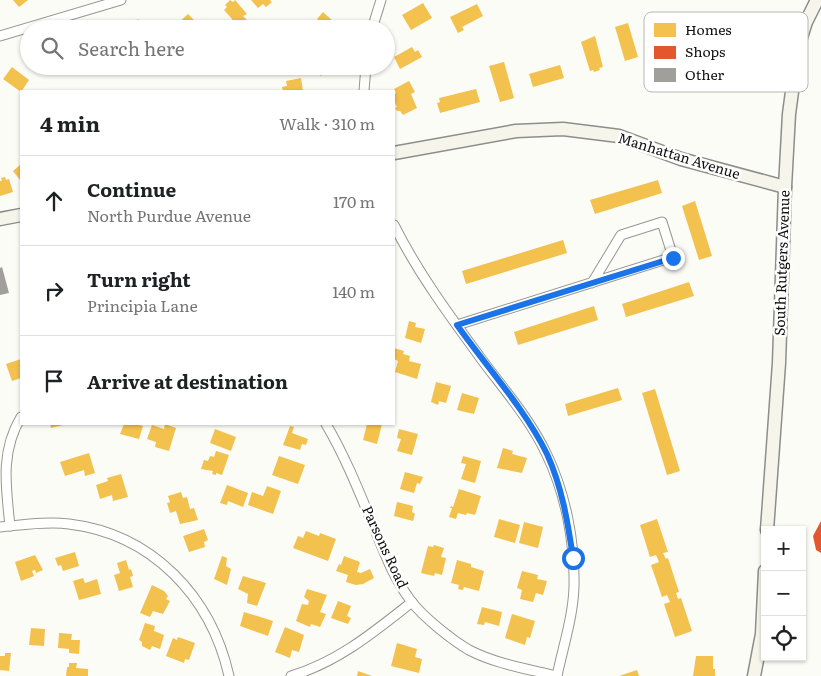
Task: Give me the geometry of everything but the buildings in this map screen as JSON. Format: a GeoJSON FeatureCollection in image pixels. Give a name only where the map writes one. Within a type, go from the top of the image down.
{"type":"FeatureCollection","features":[{"type":"Feature","properties":{"kind":"street"},"geometry":{"type":"LineString","coordinates":[[54,20],[121,0]]}},
{"type":"Feature","properties":{"kind":"street"},"geometry":{"type":"LineString","coordinates":[[375,20],[381,0]]}},
{"type":"Feature","properties":{"kind":"street","name":"South Rutgers Avenue"},"geometry":{"type":"LineString","coordinates":[[808,18],[817,0]]}},
{"type":"Feature","properties":{"kind":"street"},"geometry":{"type":"LineString","coordinates":[[0,36],[20,30]]}},
{"type":"Feature","properties":{"kind":"street"},"geometry":{"type":"LineString","coordinates":[[364,90],[365,75]]}},
{"type":"Feature","properties":{"kind":"street","name":"South Rutgers Avenue"},"geometry":{"type":"LineString","coordinates":[[768,526],[779,363],[785,187],[792,92]]}},
{"type":"Feature","properties":{"kind":"street","name":"Manhattan Avenue"},"geometry":{"type":"LineString","coordinates":[[395,153],[516,131],[563,129],[619,136],[681,158],[785,187]]}},
{"type":"Feature","properties":{"kind":"street"},"geometry":{"type":"LineString","coordinates":[[0,219],[20,215]]}},
{"type":"Feature","properties":{"kind":"street"},"geometry":{"type":"LineString","coordinates":[[457,325],[673,258],[662,222],[621,235],[592,283]]}},
{"type":"Feature","properties":{"kind":"street"},"geometry":{"type":"LineString","coordinates":[[395,227],[425,280],[530,424],[547,454],[565,507],[573,558],[574,588],[570,617],[557,676]]}},
{"type":"Feature","properties":{"kind":"street"},"geometry":{"type":"LineString","coordinates":[[10,526],[4,469],[5,454],[20,419]]}},
{"type":"Feature","properties":{"kind":"street","name":"Parsons Road"},"geometry":{"type":"LineString","coordinates":[[327,425],[341,449],[398,582],[412,602],[439,628],[469,650],[511,665],[557,676]]}},
{"type":"Feature","properties":{"kind":"street"},"geometry":{"type":"LineString","coordinates":[[0,527],[68,524],[116,536],[145,550],[161,561],[187,587],[216,633],[229,676]]}},
{"type":"Feature","properties":{"kind":"street"},"geometry":{"type":"LineString","coordinates":[[291,676],[330,661],[360,643],[412,602]]}},
{"type":"Feature","properties":{"kind":"street"},"geometry":{"type":"LineString","coordinates":[[754,676],[762,634],[763,616]]}},
{"type":"Feature","properties":{"kind":"route"},"geometry":{"type":"LineString","coordinates":[[573,558],[565,507],[547,454],[530,424],[457,325],[673,258]]}}]}
